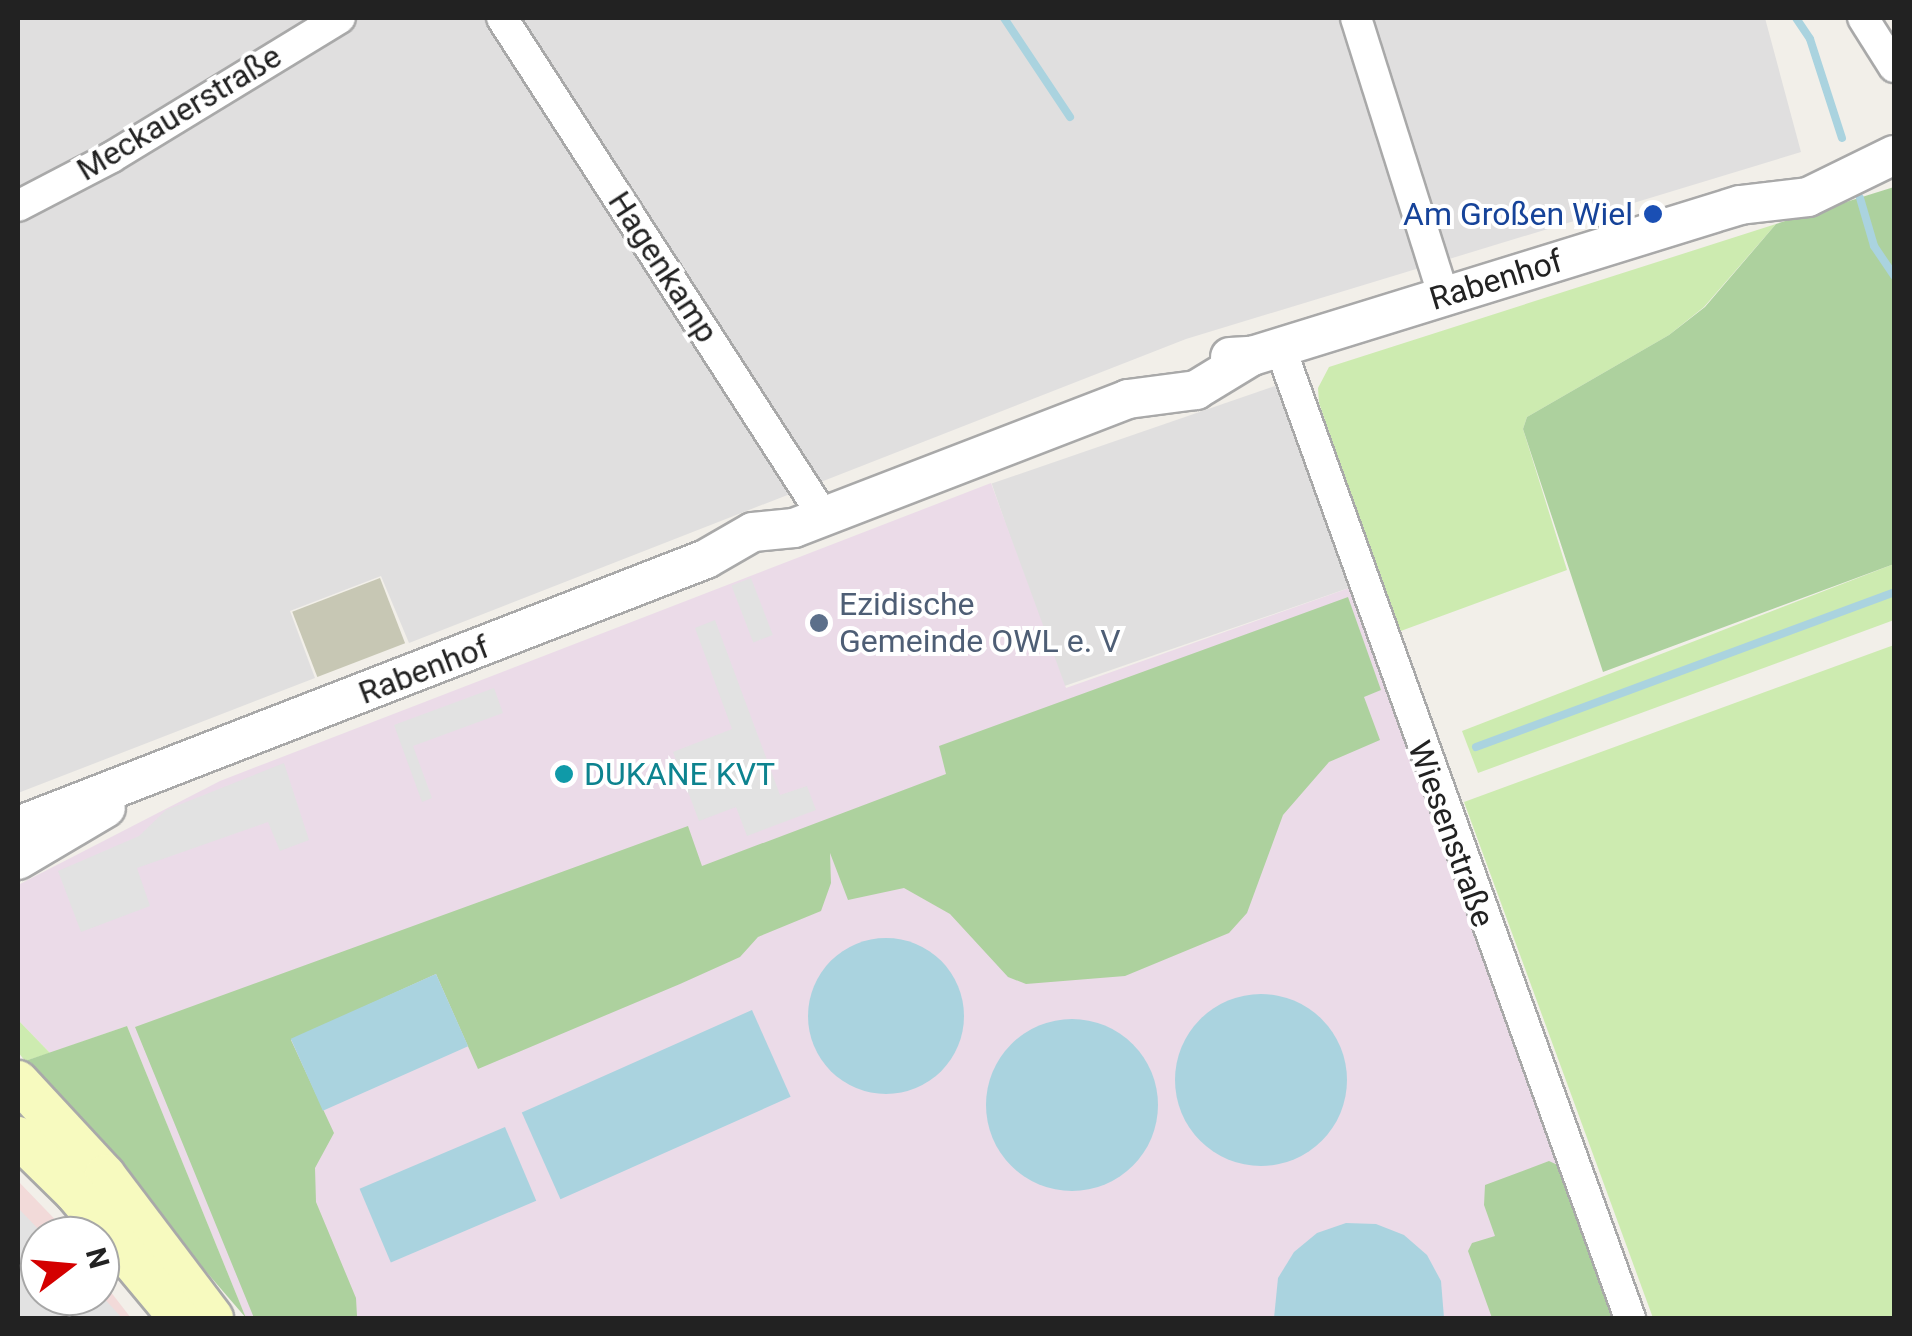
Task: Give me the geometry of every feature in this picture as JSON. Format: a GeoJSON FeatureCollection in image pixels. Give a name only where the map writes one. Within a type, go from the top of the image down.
{"type":"FeatureCollection","features":[{"type":"Feature","properties":{"kind":"main road"},"geometry":{"type":"LineString","coordinates":[[18,1081],[105,1176],[213,1318]]}},
{"type":"Feature","properties":{"kind":"main road"},"geometry":{"type":"LineString","coordinates":[[18,1137],[74,1192],[179,1318]]}},
{"type":"Feature","properties":{"kind":"street","name":"Meckauerstraße"},"geometry":{"type":"LineString","coordinates":[[18,206],[340,18]]}},
{"type":"Feature","properties":{"kind":"street","name":"Hagenkamp"},"geometry":{"type":"LineString","coordinates":[[502,18],[809,522]]}},
{"type":"Feature","properties":{"kind":"street"},"geometry":{"type":"LineString","coordinates":[[1356,18],[1444,296]]}},
{"type":"Feature","properties":{"kind":"street"},"geometry":{"type":"LineString","coordinates":[[1864,18],[1894,67]]}},
{"type":"Feature","properties":{"kind":"street","name":"Rabenhof"},"geometry":{"type":"LineString","coordinates":[[18,826],[143,781],[706,560],[754,532],[809,522],[1128,400],[1184,365],[1266,352],[1740,206],[1808,197],[1881,160]]}},
{"type":"Feature","properties":{"kind":"street","name":"Wiesenstraße"},"geometry":{"type":"LineString","coordinates":[[1266,352],[1630,1318]]}},
{"type":"Feature","properties":{"kind":"street","name":"Rabenhof"},"geometry":{"type":"LineString","coordinates":[[18,860],[143,781]]}},
{"type":"Feature","properties":{"kind":"shaded area"},"geometry":{"type":"Polygon","coordinates":[[[18,18],[1765,18],[1801,152],[1186,339],[409,643],[381,576],[290,611],[315,678],[18,793],[18,18]]]}},
{"type":"Feature","properties":{"kind":"shaded area"},"geometry":{"type":"Polygon","coordinates":[[[1281,384],[1351,587],[1062,687],[992,484],[1281,384]]]}},
{"type":"Feature","properties":{"kind":"shaded area"},"geometry":{"type":"Polygon","coordinates":[[[991,483],[1066,688],[1352,587],[1617,1318],[246,1318],[127,1026],[50,1053],[18,1020],[18,885],[220,781],[991,483]]]}},
{"type":"Feature","properties":{"kind":"shaded area"},"geometry":{"type":"Polygon","coordinates":[[[380,578],[405,643],[317,677],[292,612],[380,578]]]}},
{"type":"Feature","properties":{"kind":"shaded area"},"geometry":{"type":"Polygon","coordinates":[[[751,578],[773,635],[753,642],[731,586],[751,578]]]}},
{"type":"Feature","properties":{"kind":"shaded area"},"geometry":{"type":"Polygon","coordinates":[[[715,620],[780,795],[807,786],[816,810],[747,836],[736,807],[699,821],[673,752],[732,729],[695,628],[715,620]]]}},
{"type":"Feature","properties":{"kind":"shaded area"},"geometry":{"type":"Polygon","coordinates":[[[494,688],[503,713],[413,746],[432,798],[422,802],[394,725],[494,688]]]}},
{"type":"Feature","properties":{"kind":"shaded area"},"geometry":{"type":"Polygon","coordinates":[[[284,763],[309,840],[280,851],[268,822],[137,868],[150,906],[81,932],[58,871],[139,836],[166,810],[284,763]]]}},
{"type":"Feature","properties":{"kind":"shaded area"},"geometry":{"type":"Polygon","coordinates":[[[18,1181],[52,1216],[20,1216],[20,1316],[120,1316],[120,1304],[131,1318],[18,1318],[18,1181]]]}},
{"type":"Feature","properties":{"kind":"shaded area"},"geometry":{"type":"Polygon","coordinates":[[[18,1208],[26,1216],[20,1216],[20,1316],[122,1318],[18,1318],[18,1208]]]}},
{"type":"Feature","properties":{"kind":"green space"},"geometry":{"type":"Polygon","coordinates":[[[1894,187],[1894,564],[1603,672],[1523,429],[1527,417],[1669,335],[1705,307],[1776,224],[1894,187]]]}},
{"type":"Feature","properties":{"kind":"green space"},"geometry":{"type":"Polygon","coordinates":[[[1776,224],[1704,307],[1669,335],[1527,417],[1523,429],[1567,570],[1398,632],[1319,403],[1318,388],[1329,367],[1776,224]]]}},
{"type":"Feature","properties":{"kind":"green space"},"geometry":{"type":"Polygon","coordinates":[[[1894,564],[1894,620],[1478,773],[1462,731],[1894,564]]]}},
{"type":"Feature","properties":{"kind":"green space"},"geometry":{"type":"Polygon","coordinates":[[[1348,597],[1381,690],[1364,697],[1380,740],[1329,762],[1283,815],[1247,913],[1229,933],[1125,976],[1026,984],[1008,977],[950,914],[904,888],[848,900],[830,853],[831,883],[821,911],[758,937],[740,957],[478,1069],[436,974],[291,1040],[334,1133],[315,1168],[316,1202],[356,1298],[357,1316],[254,1318],[135,1027],[688,826],[702,866],[946,774],[939,746],[1348,597]]]}},
{"type":"Feature","properties":{"kind":"green space"},"geometry":{"type":"Polygon","coordinates":[[[1894,645],[1894,1318],[1653,1318],[1464,802],[1894,645]]]}},
{"type":"Feature","properties":{"kind":"green space"},"geometry":{"type":"Polygon","coordinates":[[[18,1020],[50,1053],[25,1061],[18,1052],[18,1020]]]}},
{"type":"Feature","properties":{"kind":"green space"},"geometry":{"type":"Polygon","coordinates":[[[127,1026],[246,1318],[25,1061],[127,1026]]]}},
{"type":"Feature","properties":{"kind":"green space"},"geometry":{"type":"Polygon","coordinates":[[[1549,1161],[1562,1167],[1617,1318],[1492,1318],[1468,1251],[1472,1243],[1495,1236],[1484,1205],[1485,1185],[1549,1161]]]}},
{"type":"Feature","properties":{"kind":"water"},"geometry":{"type":"Polygon","coordinates":[[[886,938],[916,944],[941,961],[958,986],[964,1016],[958,1046],[941,1071],[916,1088],[886,1094],[856,1088],[831,1071],[814,1046],[808,1016],[814,986],[831,961],[856,944],[886,938]]]}},
{"type":"Feature","properties":{"kind":"water"},"geometry":{"type":"Polygon","coordinates":[[[436,974],[468,1046],[323,1111],[291,1039],[436,974]]]}},
{"type":"Feature","properties":{"kind":"water"},"geometry":{"type":"Polygon","coordinates":[[[1261,994],[1294,1000],[1322,1019],[1341,1047],[1347,1080],[1341,1113],[1322,1141],[1294,1160],[1261,1166],[1228,1160],[1200,1141],[1181,1113],[1175,1080],[1181,1047],[1200,1019],[1228,1000],[1261,994]]]}},
{"type":"Feature","properties":{"kind":"water"},"geometry":{"type":"Polygon","coordinates":[[[752,1010],[791,1097],[560,1199],[522,1112],[752,1010]]]}},
{"type":"Feature","properties":{"kind":"water"},"geometry":{"type":"Polygon","coordinates":[[[1072,1019],[1105,1025],[1133,1044],[1152,1072],[1158,1105],[1152,1138],[1133,1166],[1105,1185],[1072,1191],[1039,1185],[1011,1166],[992,1138],[986,1105],[992,1072],[1011,1044],[1039,1025],[1072,1019]]]}},
{"type":"Feature","properties":{"kind":"water"},"geometry":{"type":"Polygon","coordinates":[[[505,1127],[536,1201],[391,1262],[360,1189],[505,1127]]]}},
{"type":"Feature","properties":{"kind":"water"},"geometry":{"type":"Polygon","coordinates":[[[1346,1223],[1376,1224],[1404,1235],[1427,1255],[1441,1281],[1444,1318],[1274,1318],[1278,1278],[1294,1252],[1317,1233],[1346,1223]]]}},
{"type":"Feature","properties":{"kind":"waterway"},"geometry":{"type":"LineString","coordinates":[[1004,18],[1070,117]]}},
{"type":"Feature","properties":{"kind":"waterway"},"geometry":{"type":"LineString","coordinates":[[1796,18],[1810,39],[1842,138]]}},
{"type":"Feature","properties":{"kind":"waterway"},"geometry":{"type":"LineString","coordinates":[[1860,198],[1874,246],[1894,276]]}},
{"type":"Feature","properties":{"kind":"waterway"},"geometry":{"type":"LineString","coordinates":[[1476,747],[1894,592]]}},
{"type":"Feature","properties":{"kind":"place","name":"Am Großen Wiel"},"geometry":{"type":"Point","coordinates":[1653,214]}},
{"type":"Feature","properties":{"kind":"place","name":"Ezidische Gemeinde OWL e. V"},"geometry":{"type":"Point","coordinates":[819,623]}},
{"type":"Feature","properties":{"kind":"place","name":"DUKANE KVT"},"geometry":{"type":"Point","coordinates":[564,774]}}]}
